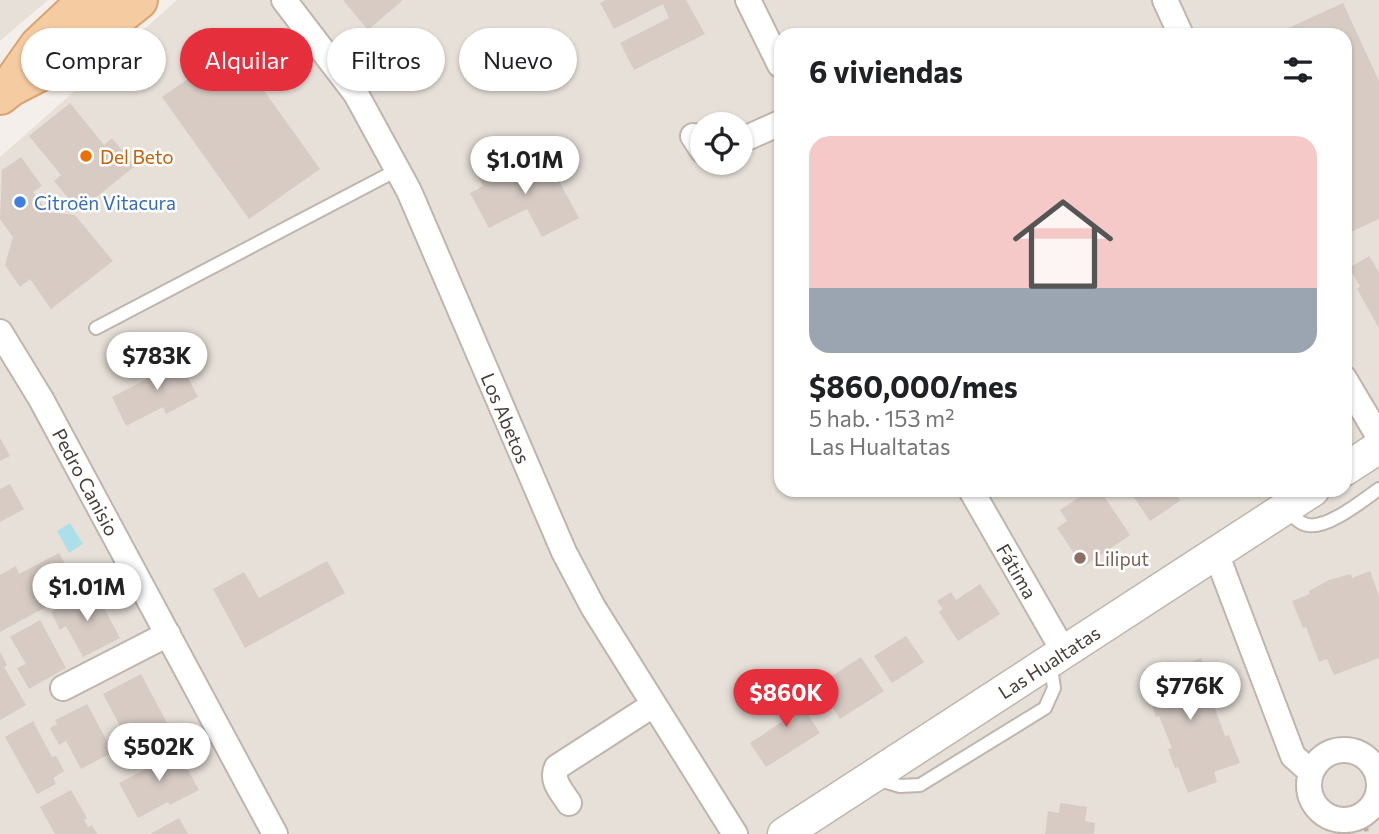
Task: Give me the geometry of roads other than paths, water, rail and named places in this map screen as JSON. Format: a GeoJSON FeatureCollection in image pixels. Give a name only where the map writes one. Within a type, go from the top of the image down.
{"type":"FeatureCollection","features":[{"type":"Feature","properties":{"kind":"main road"},"geometry":{"type":"LineString","coordinates":[[5,91],[39,46],[88,0]]}},
{"type":"Feature","properties":{"kind":"main road"},"geometry":{"type":"LineString","coordinates":[[5,91],[64,59],[138,0]]}},
{"type":"Feature","properties":{"kind":"street","name":"Los Abetos"},"geometry":{"type":"LineString","coordinates":[[284,0],[356,94],[435,247],[564,552],[593,607],[735,834]]}},
{"type":"Feature","properties":{"kind":"street"},"geometry":{"type":"LineString","coordinates":[[748,0],[774,53]]}},
{"type":"Feature","properties":{"kind":"street"},"geometry":{"type":"LineString","coordinates":[[1165,0],[1178,28]]}},
{"type":"Feature","properties":{"kind":"street"},"geometry":{"type":"LineString","coordinates":[[753,135],[774,126]]}},
{"type":"Feature","properties":{"kind":"street","name":"Pedro Canisio"},"geometry":{"type":"LineString","coordinates":[[0,332],[41,399],[275,834]]}},
{"type":"Feature","properties":{"kind":"street"},"geometry":{"type":"LineString","coordinates":[[1352,391],[1379,437]]}},
{"type":"Feature","properties":{"kind":"street"},"geometry":{"type":"LineString","coordinates":[[1352,465],[1379,447]]}},
{"type":"Feature","properties":{"kind":"street","name":"Fátima"},"geometry":{"type":"LineString","coordinates":[[975,497],[1057,657]]}},
{"type":"Feature","properties":{"kind":"street","name":"Las Hualtatas"},"geometry":{"type":"LineString","coordinates":[[786,834],[1302,497]]}},
{"type":"Feature","properties":{"kind":"street"},"geometry":{"type":"LineString","coordinates":[[1216,553],[1293,756],[1311,772]]}},
{"type":"Feature","properties":{"kind":"street"},"geometry":{"type":"LineString","coordinates":[[63,688],[168,634]]}},
{"type":"Feature","properties":{"kind":"street"},"geometry":{"type":"LineString","coordinates":[[569,803],[555,781],[554,772],[557,767],[653,705]]}},
{"type":"Feature","properties":{"kind":"street"},"geometry":{"type":"LineString","coordinates":[[1349,750],[1369,761],[1376,771],[1378,795],[1366,824],[1354,819],[1332,819],[1322,813],[1309,794],[1311,772],[1317,762],[1326,755],[1349,750]]}},
{"type":"Feature","properties":{"kind":"lane"},"geometry":{"type":"LineString","coordinates":[[96,328],[397,170]]}},
{"type":"Feature","properties":{"kind":"lane"},"geometry":{"type":"LineString","coordinates":[[1286,508],[1295,519],[1309,526],[1325,523],[1379,489]]}},
{"type":"Feature","properties":{"kind":"water"},"geometry":{"type":"Polygon","coordinates":[[[70,523],[83,544],[69,553],[57,531],[70,523]]]}},
{"type":"Feature","properties":{"kind":"place","name":"Del Beto"},"geometry":{"type":"Point","coordinates":[86,156]}},
{"type":"Feature","properties":{"kind":"place","name":"Citroën Vitacura"},"geometry":{"type":"Point","coordinates":[20,202]}},
{"type":"Feature","properties":{"kind":"place","name":"Liliput"},"geometry":{"type":"Point","coordinates":[1080,558]}}]}
